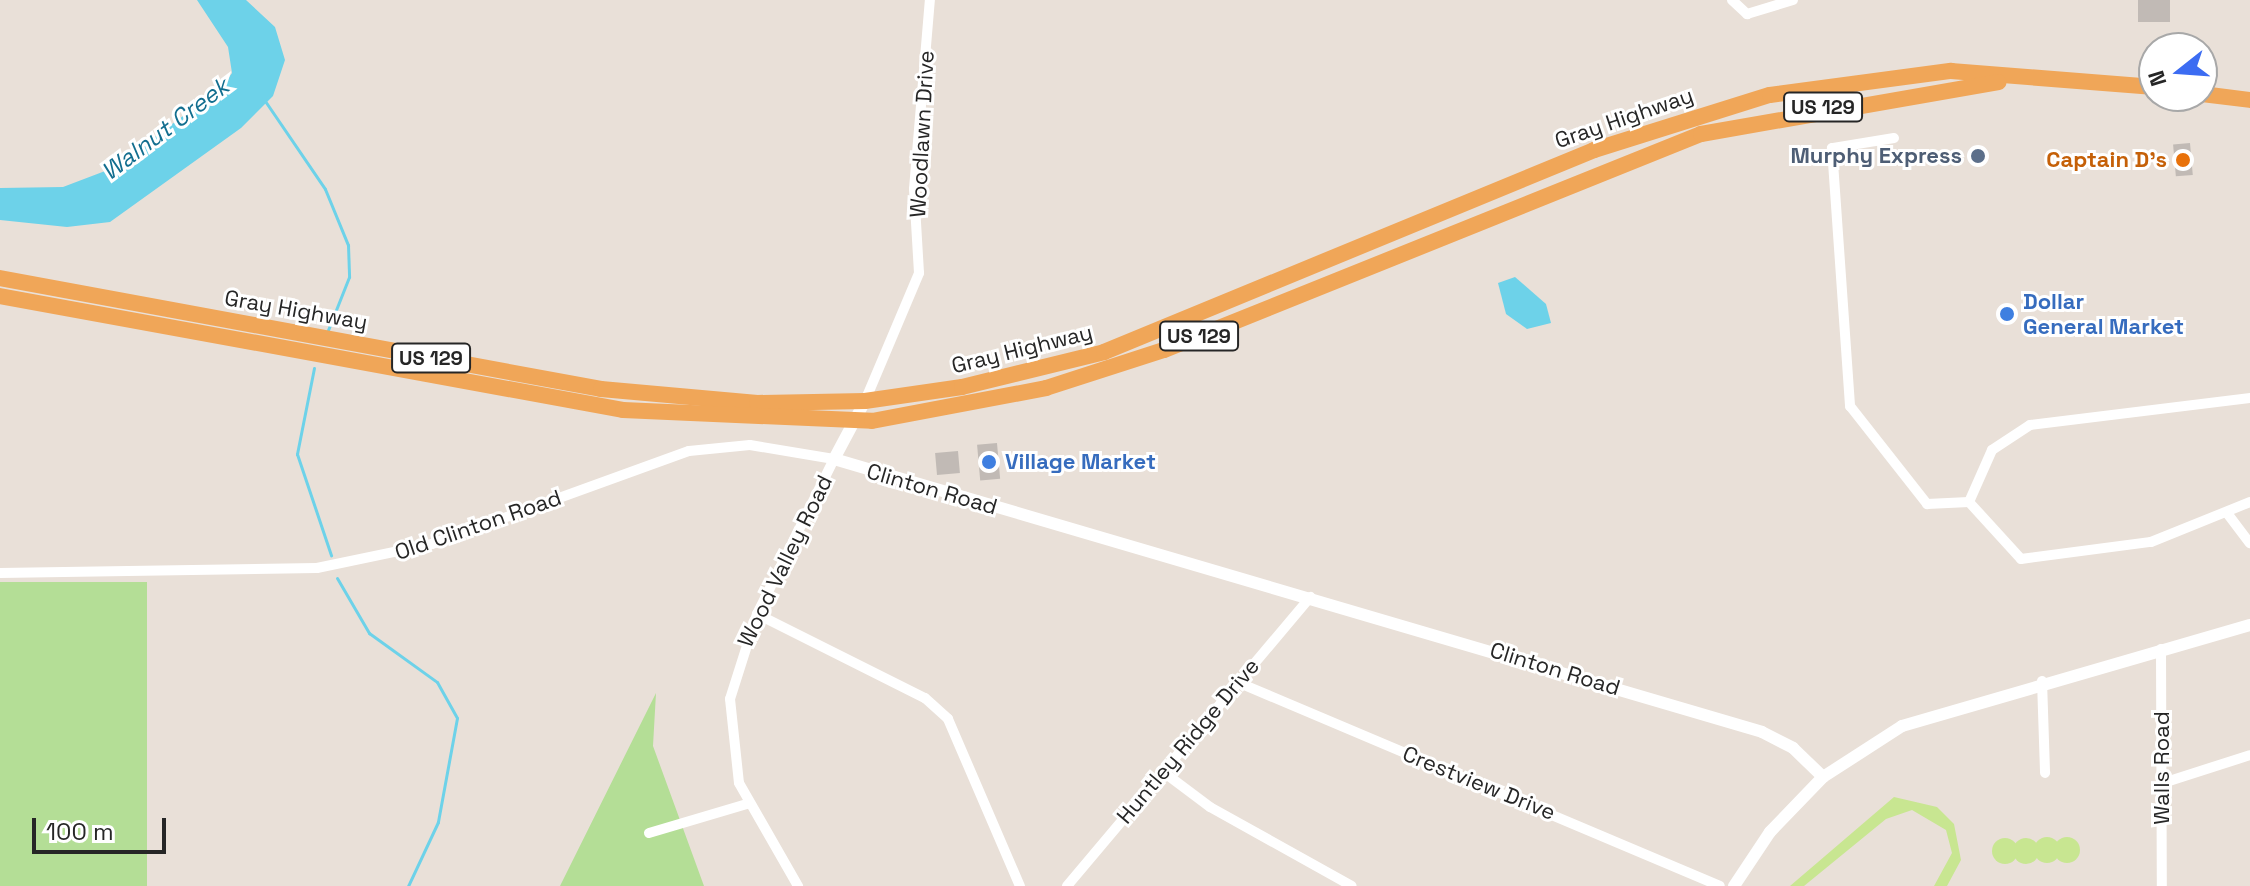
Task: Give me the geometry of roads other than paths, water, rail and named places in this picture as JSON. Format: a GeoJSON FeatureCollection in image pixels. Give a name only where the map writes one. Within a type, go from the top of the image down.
{"type":"FeatureCollection","features":[{"type":"Feature","properties":{"kind":"highway","name":"Gray Highway"},"geometry":{"type":"LineString","coordinates":[[0,278],[601,389],[742,402],[865,401],[962,387],[1104,352],[1594,150],[1709,112],[1901,75],[1951,71],[2015,79],[2138,86]]}},
{"type":"Feature","properties":{"kind":"highway","name":"Gray Highway"},"geometry":{"type":"LineString","coordinates":[[0,296],[623,410],[849,421],[1016,395],[1139,359],[1701,134],[2015,79]]}},
{"type":"Feature","properties":{"kind":"highway"},"geometry":{"type":"LineString","coordinates":[[2218,96],[2250,100]]}},
{"type":"Feature","properties":{"kind":"street","name":"Woodlawn Drive"},"geometry":{"type":"LineString","coordinates":[[865,401],[919,273],[914,189],[930,0]]}},
{"type":"Feature","properties":{"kind":"street"},"geometry":{"type":"LineString","coordinates":[[1732,0],[1747,14],[1793,0]]}},
{"type":"Feature","properties":{"kind":"street"},"geometry":{"type":"LineString","coordinates":[[1894,138],[1832,148],[1850,406],[1927,504],[1969,502]]}},
{"type":"Feature","properties":{"kind":"street"},"geometry":{"type":"LineString","coordinates":[[1969,502],[1992,450],[2030,425],[2250,398]]}},
{"type":"Feature","properties":{"kind":"street"},"geometry":{"type":"LineString","coordinates":[[834,459],[849,421],[865,401]]}},
{"type":"Feature","properties":{"kind":"street","name":"Old Clinton Road"},"geometry":{"type":"LineString","coordinates":[[0,573],[317,568],[432,544],[689,451],[750,445],[834,459]]}},
{"type":"Feature","properties":{"kind":"street","name":"Clinton Road"},"geometry":{"type":"LineString","coordinates":[[834,459],[1762,732],[1793,748],[1823,777]]}},
{"type":"Feature","properties":{"kind":"street","name":"Wood Valley Road"},"geometry":{"type":"LineString","coordinates":[[798,886],[747,804],[734,762],[730,699],[757,614],[834,459]]}},
{"type":"Feature","properties":{"kind":"street"},"geometry":{"type":"LineString","coordinates":[[1969,502],[2021,559],[2151,542],[2250,502]]}},
{"type":"Feature","properties":{"kind":"street"},"geometry":{"type":"LineString","coordinates":[[2227,513],[2250,543]]}},
{"type":"Feature","properties":{"kind":"street","name":"Huntley Ridge Drive"},"geometry":{"type":"LineString","coordinates":[[1067,886],[1310,597]]}},
{"type":"Feature","properties":{"kind":"street"},"geometry":{"type":"LineString","coordinates":[[757,614],[938,709],[962,743],[1020,886]]}},
{"type":"Feature","properties":{"kind":"street"},"geometry":{"type":"LineString","coordinates":[[1734,886],[1763,840],[1823,777],[1902,726],[2042,681],[2250,625]]}},
{"type":"Feature","properties":{"kind":"street","name":"Walls Road"},"geometry":{"type":"LineString","coordinates":[[2161,649],[2162,886]]}},
{"type":"Feature","properties":{"kind":"street"},"geometry":{"type":"LineString","coordinates":[[2042,681],[2045,773]]}},
{"type":"Feature","properties":{"kind":"street","name":"Crestview Drive"},"geometry":{"type":"LineString","coordinates":[[1237,682],[1720,886]]}},
{"type":"Feature","properties":{"kind":"street"},"geometry":{"type":"LineString","coordinates":[[2163,783],[2250,755]]}},
{"type":"Feature","properties":{"kind":"street"},"geometry":{"type":"LineString","coordinates":[[1162,771],[1210,807],[1352,886]]}},
{"type":"Feature","properties":{"kind":"street"},"geometry":{"type":"LineString","coordinates":[[649,833],[747,804]]}},
{"type":"Feature","properties":{"kind":"water"},"geometry":{"type":"Polygon","coordinates":[[[197,0],[246,0],[275,27],[285,60],[273,96],[241,128],[110,222],[67,227],[0,220],[0,188],[63,187],[113,168],[222,87],[232,73],[228,47],[197,0]]]}},
{"type":"Feature","properties":{"kind":"water"},"geometry":{"type":"Polygon","coordinates":[[[1515,277],[1546,304],[1551,323],[1527,329],[1506,314],[1498,283],[1515,277]]]}},
{"type":"Feature","properties":{"kind":"waterway"},"geometry":{"type":"LineString","coordinates":[[263,98],[325,189],[348,245],[349,277],[328,330]]}},
{"type":"Feature","properties":{"kind":"waterway"},"geometry":{"type":"LineString","coordinates":[[314,368],[297,454],[331,555]]}},
{"type":"Feature","properties":{"kind":"waterway"},"geometry":{"type":"LineString","coordinates":[[337,578],[369,633],[437,682],[457,718],[438,822],[408,886]]}},
{"type":"Feature","properties":{"kind":"place","name":"Murphy Express"},"geometry":{"type":"Point","coordinates":[1978,156]}},
{"type":"Feature","properties":{"kind":"place","name":"Captain D's"},"geometry":{"type":"Point","coordinates":[2183,160]}},
{"type":"Feature","properties":{"kind":"place","name":"Dollar General Market"},"geometry":{"type":"Point","coordinates":[2007,314]}},
{"type":"Feature","properties":{"kind":"place","name":"Village Market"},"geometry":{"type":"Point","coordinates":[989,462]}},
{"type":"Feature","properties":{"kind":"water label","name":"Walnut Creek"},"geometry":{"type":"Point","coordinates":[165,129]}}]}
